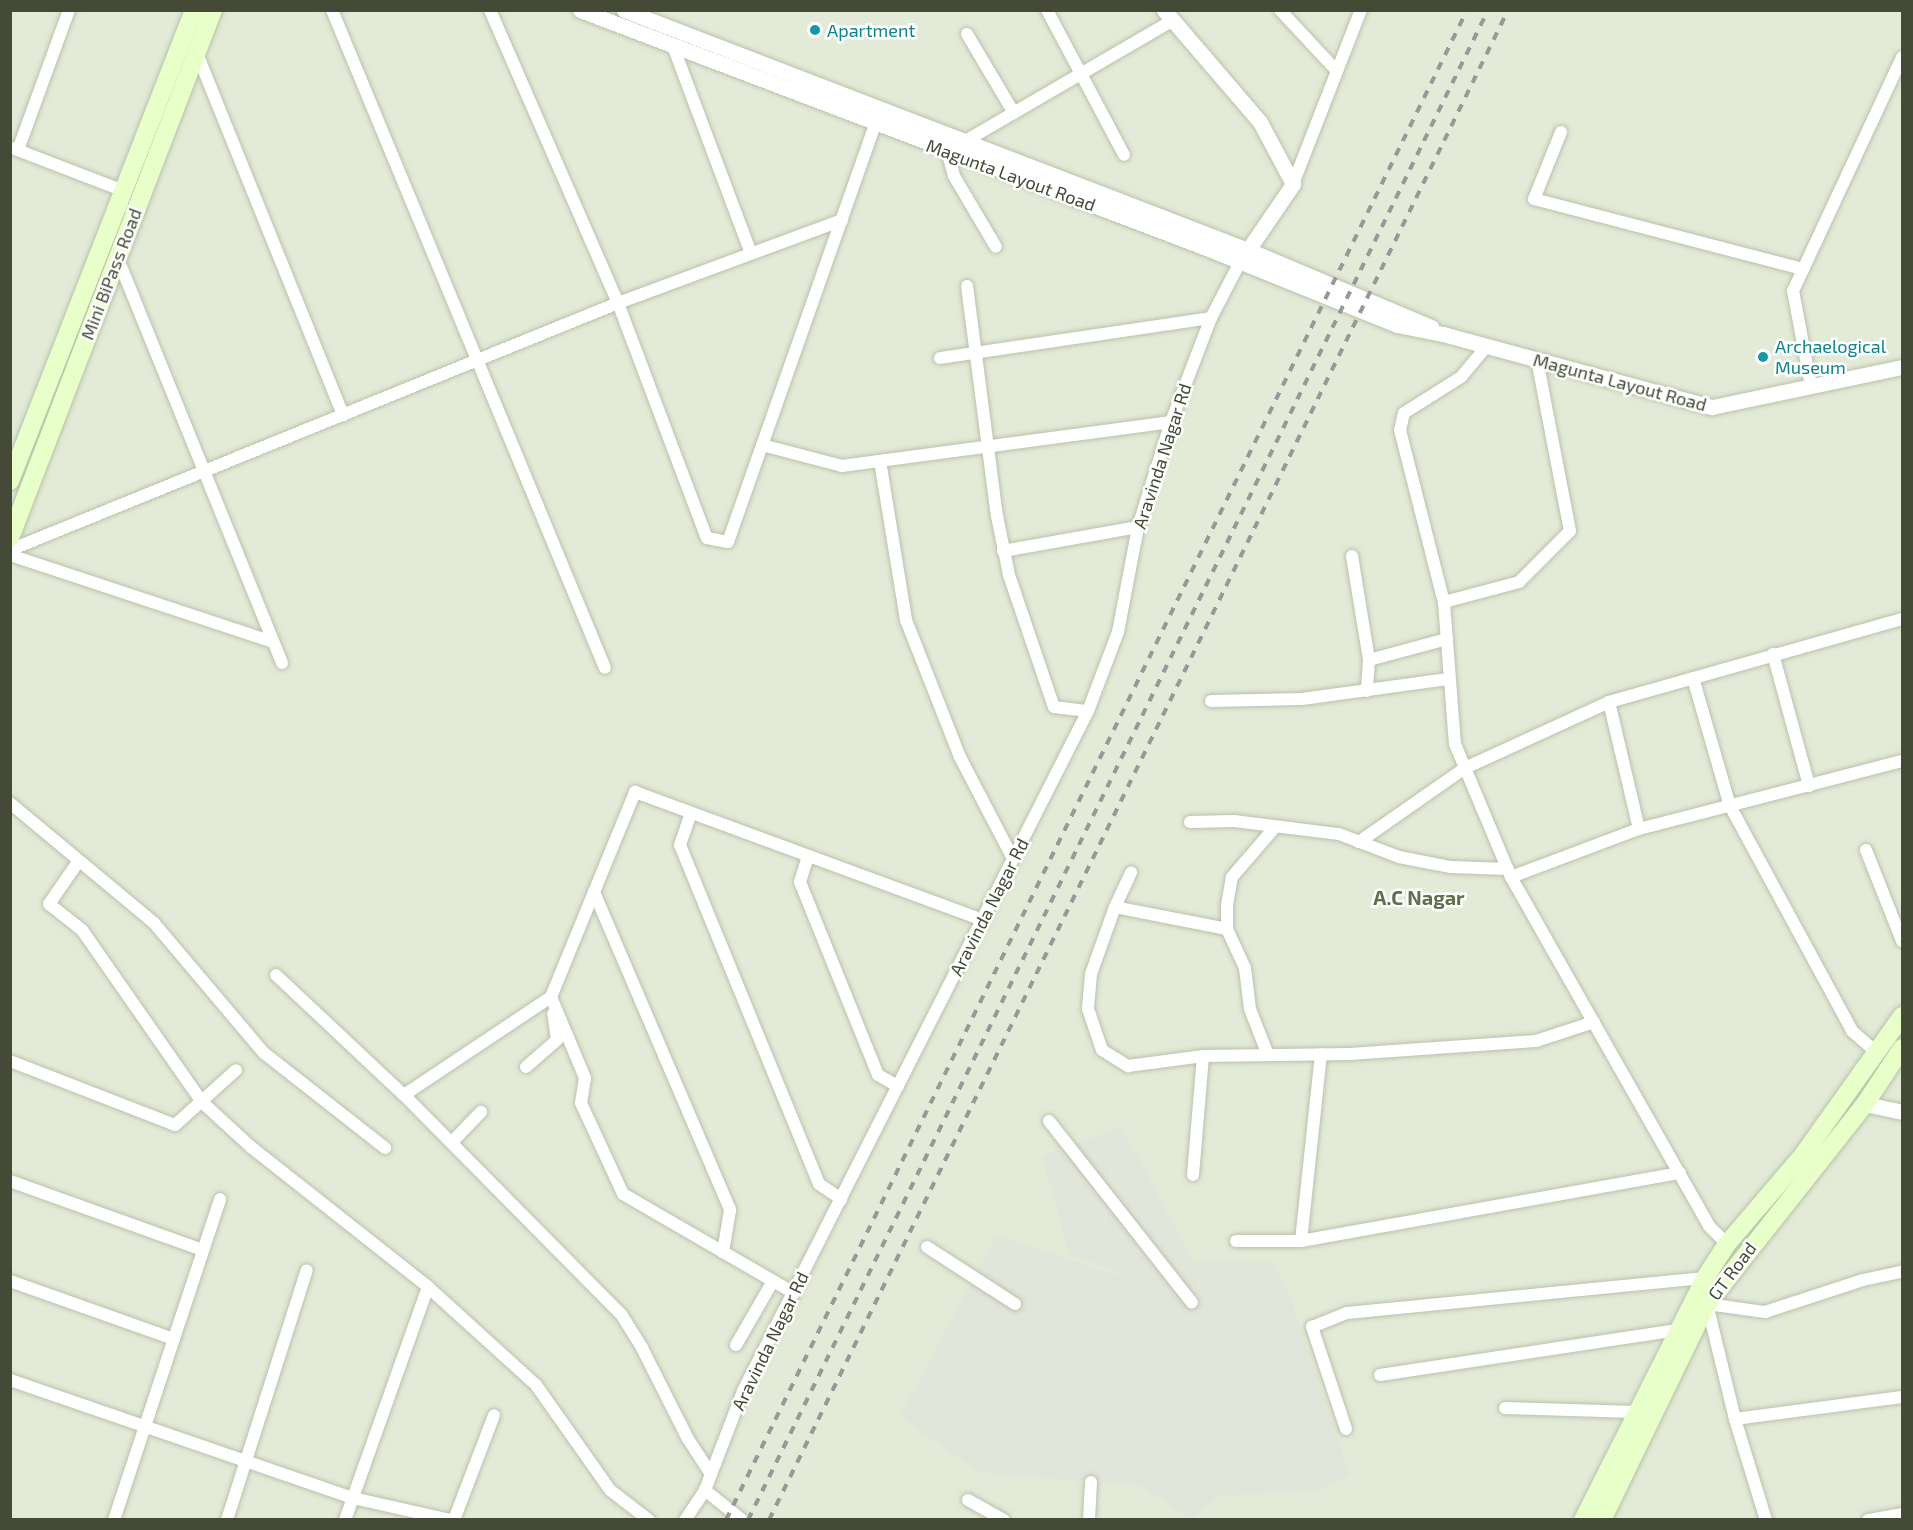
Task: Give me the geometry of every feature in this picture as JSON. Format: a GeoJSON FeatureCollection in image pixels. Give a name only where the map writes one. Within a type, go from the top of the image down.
{"type":"FeatureCollection","features":[{"type":"Feature","properties":{"kind":"main road"},"geometry":{"type":"LineString","coordinates":[[10,481],[194,10]]}},
{"type":"Feature","properties":{"kind":"main road","name":"Mini BiPass Road"},"geometry":{"type":"LineString","coordinates":[[10,538],[213,10]]}},
{"type":"Feature","properties":{"kind":"main road"},"geometry":{"type":"LineString","coordinates":[[1583,1520],[1676,1330],[1705,1278],[1727,1244],[1803,1155],[1878,1054],[1902,1016]]}},
{"type":"Feature","properties":{"kind":"main road","name":"GT Road"},"geometry":{"type":"LineString","coordinates":[[1602,1520],[1707,1304],[1865,1104],[1902,1048]]}},
{"type":"Feature","properties":{"kind":"street"},"geometry":{"type":"LineString","coordinates":[[69,10],[14,149],[124,191]]}},
{"type":"Feature","properties":{"kind":"street"},"geometry":{"type":"LineString","coordinates":[[332,10],[605,668]]}},
{"type":"Feature","properties":{"kind":"street"},"geometry":{"type":"LineString","coordinates":[[490,10],[618,303],[707,538],[728,542],[875,124]]}},
{"type":"Feature","properties":{"kind":"street","name":"Magunta Layout Road"},"geometry":{"type":"LineString","coordinates":[[580,10],[947,151],[1407,314],[1443,334],[1537,360],[1712,407],[1902,367]]}},
{"type":"Feature","properties":{"kind":"street"},"geometry":{"type":"LineString","coordinates":[[1047,10],[1124,155]]}},
{"type":"Feature","properties":{"kind":"street"},"geometry":{"type":"LineString","coordinates":[[1280,10],[1336,70]]}},
{"type":"Feature","properties":{"kind":"street"},"geometry":{"type":"LineString","coordinates":[[1244,256],[1293,184],[1361,10]]}},
{"type":"Feature","properties":{"kind":"street","name":"Magunta Layout Road"},"geometry":{"type":"LineString","coordinates":[[634,12],[1244,256]]}},
{"type":"Feature","properties":{"kind":"street"},"geometry":{"type":"LineString","coordinates":[[962,143],[1081,74],[1167,16],[1260,122],[1293,184]]}},
{"type":"Feature","properties":{"kind":"street"},"geometry":{"type":"LineString","coordinates":[[967,34],[1014,113]]}},
{"type":"Feature","properties":{"kind":"street"},"geometry":{"type":"LineString","coordinates":[[673,46],[751,253]]}},
{"type":"Feature","properties":{"kind":"street"},"geometry":{"type":"LineString","coordinates":[[196,51],[343,415]]}},
{"type":"Feature","properties":{"kind":"street"},"geometry":{"type":"LineString","coordinates":[[1811,386],[1793,291],[1902,57]]}},
{"type":"Feature","properties":{"kind":"street"},"geometry":{"type":"LineString","coordinates":[[1561,132],[1534,199],[1803,269]]}},
{"type":"Feature","properties":{"kind":"street"},"geometry":{"type":"LineString","coordinates":[[947,151],[954,176],[996,247]]}},
{"type":"Feature","properties":{"kind":"street"},"geometry":{"type":"LineString","coordinates":[[10,553],[618,303],[842,220]]}},
{"type":"Feature","properties":{"kind":"street","name":"Aravinda Nagar Rd"},"geometry":{"type":"LineString","coordinates":[[685,1520],[705,1490],[743,1391],[1088,711],[1118,632],[1137,527],[1171,422],[1211,318],[1244,256]]}},
{"type":"Feature","properties":{"kind":"street"},"geometry":{"type":"LineString","coordinates":[[118,258],[282,663]]}},
{"type":"Feature","properties":{"kind":"street"},"geometry":{"type":"LineString","coordinates":[[967,286],[1003,551],[1054,707],[1088,711]]}},
{"type":"Feature","properties":{"kind":"street"},"geometry":{"type":"LineString","coordinates":[[940,358],[1211,318]]}},
{"type":"Feature","properties":{"kind":"street"},"geometry":{"type":"LineString","coordinates":[[1487,346],[1461,377],[1411,406],[1401,420],[1402,439],[1444,602],[1448,679],[1455,744],[1510,873],[1709,1226],[1727,1244]]}},
{"type":"Feature","properties":{"kind":"street"},"geometry":{"type":"LineString","coordinates":[[1444,602],[1519,582],[1570,531],[1537,360]]}},
{"type":"Feature","properties":{"kind":"street"},"geometry":{"type":"LineString","coordinates":[[762,446],[842,466],[1171,422]]}},
{"type":"Feature","properties":{"kind":"street"},"geometry":{"type":"LineString","coordinates":[[880,461],[906,620],[960,757],[1013,859]]}},
{"type":"Feature","properties":{"kind":"street"},"geometry":{"type":"LineString","coordinates":[[1003,551],[1137,527]]}},
{"type":"Feature","properties":{"kind":"street"},"geometry":{"type":"LineString","coordinates":[[10,553],[273,642]]}},
{"type":"Feature","properties":{"kind":"street"},"geometry":{"type":"LineString","coordinates":[[1352,556],[1370,660],[1367,691]]}},
{"type":"Feature","properties":{"kind":"street"},"geometry":{"type":"LineString","coordinates":[[1359,842],[1465,768],[1609,702],[1902,618]]}},
{"type":"Feature","properties":{"kind":"street"},"geometry":{"type":"LineString","coordinates":[[1370,660],[1447,639]]}},
{"type":"Feature","properties":{"kind":"street"},"geometry":{"type":"LineString","coordinates":[[1773,654],[1809,786]]}},
{"type":"Feature","properties":{"kind":"street"},"geometry":{"type":"LineString","coordinates":[[1693,678],[1730,806],[1852,1031],[1878,1054]]}},
{"type":"Feature","properties":{"kind":"street"},"geometry":{"type":"LineString","coordinates":[[1211,701],[1302,699],[1448,679]]}},
{"type":"Feature","properties":{"kind":"street"},"geometry":{"type":"LineString","coordinates":[[1609,702],[1640,829]]}},
{"type":"Feature","properties":{"kind":"street"},"geometry":{"type":"LineString","coordinates":[[1190,822],[1276,826],[1339,834],[1399,857],[1451,867],[1510,873],[1640,829],[1902,761]]}},
{"type":"Feature","properties":{"kind":"street"},"geometry":{"type":"LineString","coordinates":[[526,1067],[557,1040],[551,997],[635,792],[982,920]]}},
{"type":"Feature","properties":{"kind":"street"},"geometry":{"type":"LineString","coordinates":[[10,803],[154,923],[264,1053],[385,1148]]}},
{"type":"Feature","properties":{"kind":"street"},"geometry":{"type":"LineString","coordinates":[[691,813],[680,844],[819,1184],[841,1199]]}},
{"type":"Feature","properties":{"kind":"street"},"geometry":{"type":"LineString","coordinates":[[1268,1055],[1250,1009],[1245,968],[1227,929],[1232,878],[1276,826]]}},
{"type":"Feature","properties":{"kind":"street"},"geometry":{"type":"LineString","coordinates":[[1866,850],[1902,941]]}},
{"type":"Feature","properties":{"kind":"street"},"geometry":{"type":"LineString","coordinates":[[808,856],[800,882],[878,1075],[898,1086]]}},
{"type":"Feature","properties":{"kind":"street"},"geometry":{"type":"LineString","coordinates":[[78,862],[49,904],[82,930],[202,1102],[251,1147],[428,1287],[536,1385],[610,1490],[649,1520]]}},
{"type":"Feature","properties":{"kind":"street"},"geometry":{"type":"LineString","coordinates":[[1131,872],[1115,906],[1091,974],[1088,1009],[1102,1050],[1128,1066],[1203,1056],[1321,1054],[1536,1041],[1594,1022]]}},
{"type":"Feature","properties":{"kind":"street"},"geometry":{"type":"LineString","coordinates":[[594,892],[730,1210],[723,1252]]}},
{"type":"Feature","properties":{"kind":"street"},"geometry":{"type":"LineString","coordinates":[[1115,906],[1227,929]]}},
{"type":"Feature","properties":{"kind":"street"},"geometry":{"type":"LineString","coordinates":[[276,975],[452,1142],[621,1314],[642,1348],[688,1439],[711,1474]]}},
{"type":"Feature","properties":{"kind":"street"},"geometry":{"type":"LineString","coordinates":[[404,1095],[551,997]]}},
{"type":"Feature","properties":{"kind":"street"},"geometry":{"type":"LineString","coordinates":[[551,997],[585,1078],[580,1103],[623,1194],[794,1293]]}},
{"type":"Feature","properties":{"kind":"street"},"geometry":{"type":"LineString","coordinates":[[1301,1241],[1321,1054]]}},
{"type":"Feature","properties":{"kind":"street"},"geometry":{"type":"LineString","coordinates":[[1193,1175],[1203,1056]]}},
{"type":"Feature","properties":{"kind":"street"},"geometry":{"type":"LineString","coordinates":[[10,1061],[175,1125],[236,1070]]}},
{"type":"Feature","properties":{"kind":"street"},"geometry":{"type":"LineString","coordinates":[[1865,1104],[1902,1112]]}},
{"type":"Feature","properties":{"kind":"street"},"geometry":{"type":"LineString","coordinates":[[452,1142],[482,1112]]}},
{"type":"Feature","properties":{"kind":"street"},"geometry":{"type":"LineString","coordinates":[[1049,1121],[1192,1303]]}},
{"type":"Feature","properties":{"kind":"street"},"geometry":{"type":"LineString","coordinates":[[1236,1241],[1301,1241],[1680,1173]]}},
{"type":"Feature","properties":{"kind":"street"},"geometry":{"type":"LineString","coordinates":[[10,1181],[203,1250]]}},
{"type":"Feature","properties":{"kind":"street"},"geometry":{"type":"LineString","coordinates":[[114,1520],[220,1199]]}},
{"type":"Feature","properties":{"kind":"street"},"geometry":{"type":"LineString","coordinates":[[927,1247],[1016,1304]]}},
{"type":"Feature","properties":{"kind":"street"},"geometry":{"type":"LineString","coordinates":[[227,1520],[307,1270]]}},
{"type":"Feature","properties":{"kind":"street"},"geometry":{"type":"LineString","coordinates":[[1766,1520],[1735,1419],[1707,1304],[1765,1312],[1863,1280],[1902,1272]]}},
{"type":"Feature","properties":{"kind":"street"},"geometry":{"type":"LineString","coordinates":[[1346,1429],[1312,1327],[1347,1313],[1705,1278]]}},
{"type":"Feature","properties":{"kind":"street"},"geometry":{"type":"LineString","coordinates":[[10,1281],[174,1339]]}},
{"type":"Feature","properties":{"kind":"street"},"geometry":{"type":"LineString","coordinates":[[736,1345],[773,1281]]}},
{"type":"Feature","properties":{"kind":"street"},"geometry":{"type":"LineString","coordinates":[[345,1520],[428,1287]]}},
{"type":"Feature","properties":{"kind":"street"},"geometry":{"type":"LineString","coordinates":[[1380,1375],[1676,1330]]}},
{"type":"Feature","properties":{"kind":"street"},"geometry":{"type":"LineString","coordinates":[[10,1380],[353,1498],[452,1520],[494,1415]]}},
{"type":"Feature","properties":{"kind":"street"},"geometry":{"type":"LineString","coordinates":[[1735,1419],[1902,1397]]}},
{"type":"Feature","properties":{"kind":"street"},"geometry":{"type":"LineString","coordinates":[[1505,1408],[1635,1412]]}},
{"type":"Feature","properties":{"kind":"street"},"geometry":{"type":"LineString","coordinates":[[1089,1520],[1091,1482]]}},
{"type":"Feature","properties":{"kind":"street"},"geometry":{"type":"LineString","coordinates":[[705,1490],[742,1520]]}},
{"type":"Feature","properties":{"kind":"street"},"geometry":{"type":"LineString","coordinates":[[968,1500],[1004,1520]]}},
{"type":"Feature","properties":{"kind":"street"},"geometry":{"type":"LineString","coordinates":[[1869,1520],[1902,1515]]}},
{"type":"Feature","properties":{"kind":"shaded area"},"geometry":{"type":"Polygon","coordinates":[[[11,11],[1902,11],[1902,1519],[11,1519],[11,11]]]}},
{"type":"Feature","properties":{"kind":"shaded area"},"geometry":{"type":"Polygon","coordinates":[[[1122,1127],[1192,1261],[1271,1262],[1288,1291],[1350,1476],[1317,1490],[1218,1496],[1193,1519],[1188,1519],[1143,1486],[978,1472],[900,1416],[996,1236],[1147,1285],[1069,1253],[1042,1156],[1122,1127]]]}},
{"type":"Feature","properties":{"kind":"railway"},"geometry":{"type":"LineString","coordinates":[[726,1520],[1467,10]]}},
{"type":"Feature","properties":{"kind":"railway"},"geometry":{"type":"LineString","coordinates":[[748,1520],[1488,10]]}},
{"type":"Feature","properties":{"kind":"railway"},"geometry":{"type":"LineString","coordinates":[[769,1520],[1508,10]]}},
{"type":"Feature","properties":{"kind":"place","name":"Apartment"},"geometry":{"type":"Point","coordinates":[815,30]}},
{"type":"Feature","properties":{"kind":"place","name":"Archaelogical Museum"},"geometry":{"type":"Point","coordinates":[1763,357]}},
{"type":"Feature","properties":{"kind":"district","name":"A.C Nagar"},"geometry":{"type":"Point","coordinates":[1419,897]}}]}
